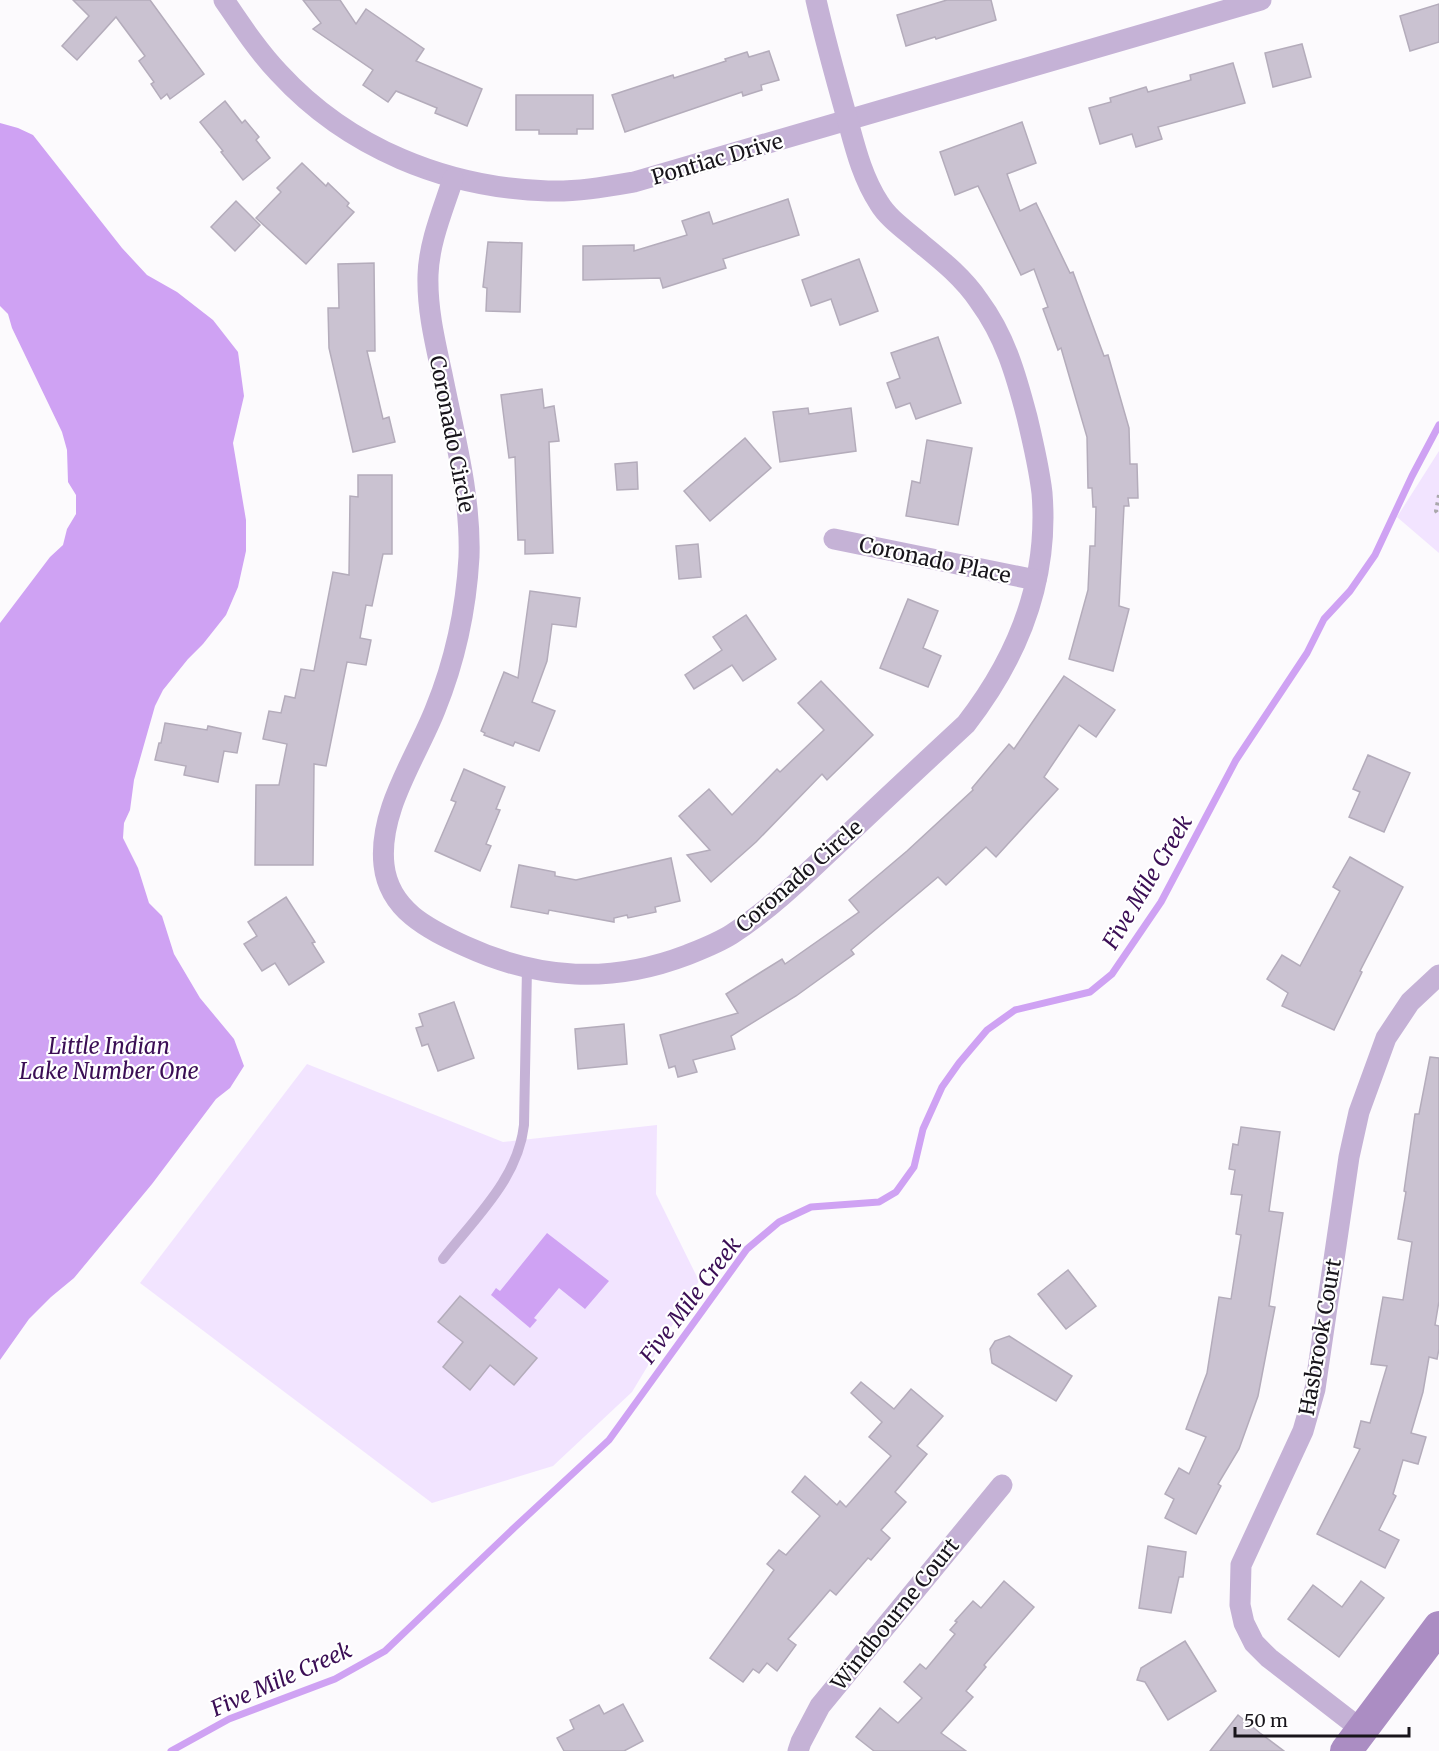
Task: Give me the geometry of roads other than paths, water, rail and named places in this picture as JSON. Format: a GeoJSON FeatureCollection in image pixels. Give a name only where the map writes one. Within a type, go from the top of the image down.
{"type":"FeatureCollection","features":[{"type":"Feature","properties":{"kind":"street","name":"Pontiac Drive"},"geometry":{"type":"LineString","coordinates":[[224,0],[261,53],[301,95],[338,124],[384,152],[453,179],[503,188],[549,191],[604,187],[634,182],[848,121],[1200,8],[1261,0]]}},
{"type":"Feature","properties":{"kind":"street","name":"Coronado Circle"},"geometry":{"type":"LineString","coordinates":[[453,179],[432,243],[428,275],[434,337],[465,491],[469,522],[467,586],[459,639],[435,712],[398,795],[386,836],[384,858],[386,877],[392,892],[412,917],[447,938],[477,952],[527,969],[574,975],[597,975],[617,974],[654,966],[705,949],[730,936],[755,918],[792,887],[966,724],[1003,672],[1024,626],[1036,580],[1041,549],[1042,493],[1036,455],[1020,390],[1004,342],[996,325],[963,281],[894,221],[879,204],[864,175],[826,44],[816,0]]}},
{"type":"Feature","properties":{"kind":"street","name":"Coronado Place"},"geometry":{"type":"LineString","coordinates":[[834,539],[1036,580]]}},
{"type":"Feature","properties":{"kind":"street","name":"Hasbrook Court"},"geometry":{"type":"LineString","coordinates":[[1354,1741],[1254,1642],[1244,1623],[1240,1605],[1241,1565],[1303,1431],[1315,1389],[1349,1157],[1359,1112],[1386,1038],[1410,1002],[1439,975]]}},
{"type":"Feature","properties":{"kind":"street","name":"Windbourne Court"},"geometry":{"type":"LineString","coordinates":[[798,1751],[820,1706],[1002,1485]]}},
{"type":"Feature","properties":{"kind":"street"},"geometry":{"type":"LineString","coordinates":[[1354,1741],[1439,1628]]}},
{"type":"Feature","properties":{"kind":"lane"},"geometry":{"type":"LineString","coordinates":[[443,1259],[507,1178],[522,1144],[525,1115],[527,969]]}},
{"type":"Feature","properties":{"kind":"water","name":"Little Indian Lake Number One"},"geometry":{"type":"Polygon","coordinates":[[[0,123],[33,135],[122,248],[147,275],[177,292],[213,320],[238,352],[244,396],[233,443],[246,520],[246,551],[238,587],[226,615],[163,690],[155,706],[134,780],[130,810],[124,823],[123,838],[138,868],[149,903],[162,916],[174,954],[200,998],[234,1039],[244,1066],[230,1088],[216,1099],[152,1184],[74,1278],[29,1319],[0,1360],[0,623],[50,557],[63,545],[67,529],[76,514],[76,495],[68,482],[67,450],[62,432],[12,328],[8,314],[0,306],[0,123]]]}},
{"type":"Feature","properties":{"kind":"water"},"geometry":{"type":"Polygon","coordinates":[[[547,1233],[609,1281],[585,1309],[559,1288],[534,1318],[537,1320],[530,1328],[491,1295],[496,1288],[500,1291],[547,1233]]]}},
{"type":"Feature","properties":{"kind":"waterway","name":"Five Mile Creek"},"geometry":{"type":"LineString","coordinates":[[171,1751],[229,1719],[335,1679],[385,1651],[609,1440],[747,1249],[779,1222],[811,1207],[879,1202],[896,1192],[914,1167],[923,1129],[942,1087],[987,1030],[1015,1010],[1090,992],[1112,974],[1161,902],[1236,760],[1307,653],[1324,619],[1350,591],[1375,555],[1439,425]]}}]}
